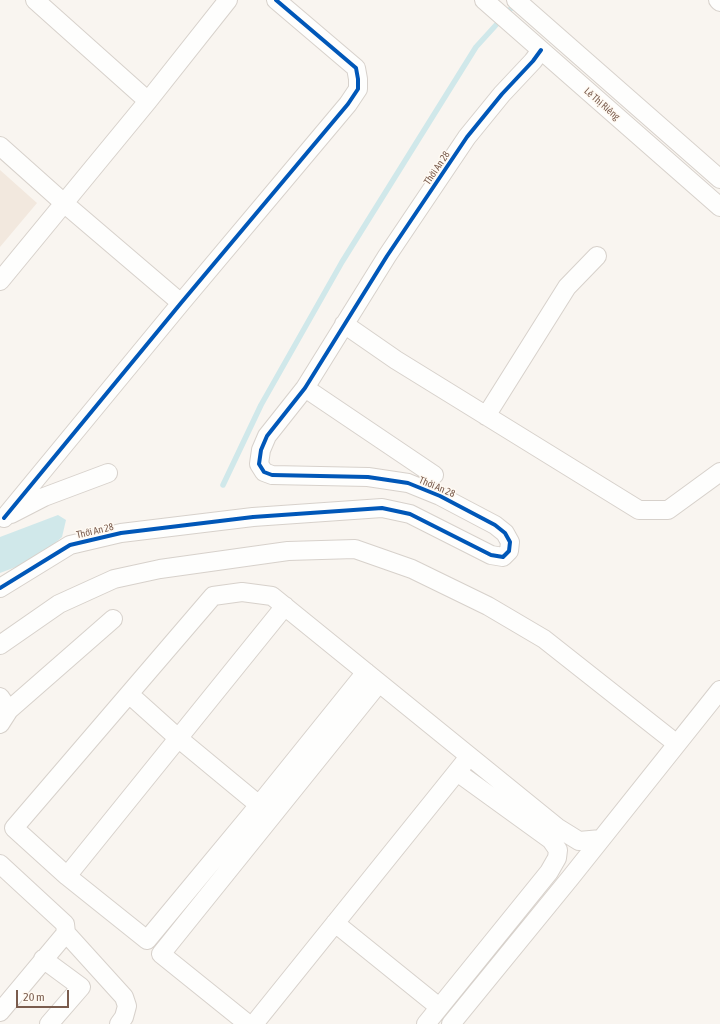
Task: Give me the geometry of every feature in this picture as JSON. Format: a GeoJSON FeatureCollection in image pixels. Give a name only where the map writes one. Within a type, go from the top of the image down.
{"type":"FeatureCollection","features":[{"type":"Feature","properties":{"kind":"street"},"geometry":{"type":"LineString","coordinates":[[35,0],[148,101]]}},
{"type":"Feature","properties":{"kind":"street"},"geometry":{"type":"LineString","coordinates":[[0,281],[65,204],[228,0]]}},
{"type":"Feature","properties":{"kind":"street"},"geometry":{"type":"LineString","coordinates":[[2,519],[348,104],[358,89],[356,68],[276,0]]}},
{"type":"Feature","properties":{"kind":"street","name":"Lê Thị Riêng"},"geometry":{"type":"LineString","coordinates":[[484,0],[720,207]]}},
{"type":"Feature","properties":{"kind":"street"},"geometry":{"type":"LineString","coordinates":[[516,0],[720,179]]}},
{"type":"Feature","properties":{"kind":"street","name":"Thới An 28"},"geometry":{"type":"LineString","coordinates":[[0,588],[70,545],[121,533],[253,517],[382,508],[410,514],[491,555],[503,557],[508,551],[510,542],[505,533],[495,525],[440,496],[408,483],[368,477],[272,475],[264,472],[259,464],[261,450],[267,436],[305,388],[387,256],[467,137],[541,50]]}},
{"type":"Feature","properties":{"kind":"street"},"geometry":{"type":"LineString","coordinates":[[0,146],[65,204],[181,303]]}},
{"type":"Feature","properties":{"kind":"street"},"geometry":{"type":"LineString","coordinates":[[486,416],[567,287],[597,256]]}},
{"type":"Feature","properties":{"kind":"street"},"geometry":{"type":"LineString","coordinates":[[344,324],[396,360],[639,510],[668,510],[720,472]]}},
{"type":"Feature","properties":{"kind":"street"},"geometry":{"type":"LineString","coordinates":[[305,388],[434,475]]}},
{"type":"Feature","properties":{"kind":"street"},"geometry":{"type":"LineString","coordinates":[[2,519],[44,497],[108,473]]}},
{"type":"Feature","properties":{"kind":"street"},"geometry":{"type":"LineString","coordinates":[[0,645],[59,604],[114,579],[160,569],[242,557],[288,552],[355,549],[412,569],[488,606],[544,639],[677,744]]}},
{"type":"Feature","properties":{"kind":"street"},"geometry":{"type":"LineString","coordinates":[[373,677],[259,805],[147,940],[67,876],[14,828],[213,596],[242,592],[272,596],[373,677],[558,828],[579,841],[601,839]]}},
{"type":"Feature","properties":{"kind":"street"},"geometry":{"type":"LineString","coordinates":[[67,876],[285,606]]}},
{"type":"Feature","properties":{"kind":"street"},"geometry":{"type":"LineString","coordinates":[[3,710],[113,619]]}},
{"type":"Feature","properties":{"kind":"street"},"geometry":{"type":"LineString","coordinates":[[248,1024],[161,954],[373,677]]}},
{"type":"Feature","properties":{"kind":"street"},"geometry":{"type":"LineString","coordinates":[[451,1024],[720,690]]}},
{"type":"Feature","properties":{"kind":"street"},"geometry":{"type":"LineString","coordinates":[[129,694],[178,738],[259,805]]}},
{"type":"Feature","properties":{"kind":"street"},"geometry":{"type":"LineString","coordinates":[[254,1024],[470,756]]}},
{"type":"Feature","properties":{"kind":"street"},"geometry":{"type":"LineString","coordinates":[[426,1024],[549,872],[557,858],[558,850],[551,840],[457,772]]}},
{"type":"Feature","properties":{"kind":"street"},"geometry":{"type":"LineString","coordinates":[[0,864],[65,924],[66,933],[124,997],[127,1006],[124,1017],[119,1024]]}},
{"type":"Feature","properties":{"kind":"street"},"geometry":{"type":"LineString","coordinates":[[335,923],[439,1007]]}},
{"type":"Feature","properties":{"kind":"street"},"geometry":{"type":"LineString","coordinates":[[0,1012],[66,933]]}},
{"type":"Feature","properties":{"kind":"street"},"geometry":{"type":"LineString","coordinates":[[43,959],[81,988],[49,1024]]}},
{"type":"Feature","properties":{"kind":"shaded area"},"geometry":{"type":"Polygon","coordinates":[[[0,170],[37,203],[0,247],[0,170]]]}},
{"type":"Feature","properties":{"kind":"water"},"geometry":{"type":"Polygon","coordinates":[[[58,515],[66,520],[62,537],[37,559],[0,573],[0,537],[58,515]]]}},
{"type":"Feature","properties":{"kind":"waterway"},"geometry":{"type":"LineString","coordinates":[[223,485],[261,405],[342,262],[476,47],[516,3]]}},
{"type":"Feature","properties":{"kind":"cycle path"},"geometry":{"type":"LineString","coordinates":[[4,518],[181,303],[348,104],[358,89],[356,68],[276,0]]}},
{"type":"Feature","properties":{"kind":"cycle path"},"geometry":{"type":"LineString","coordinates":[[0,588],[70,545],[121,533],[253,517],[382,508],[410,514],[491,555],[503,557],[509,551],[510,542],[505,533],[495,525],[440,496],[408,483],[368,477],[272,475],[264,472],[259,464],[261,450],[267,436],[305,388],[387,256],[467,137],[541,50]]}}]}
